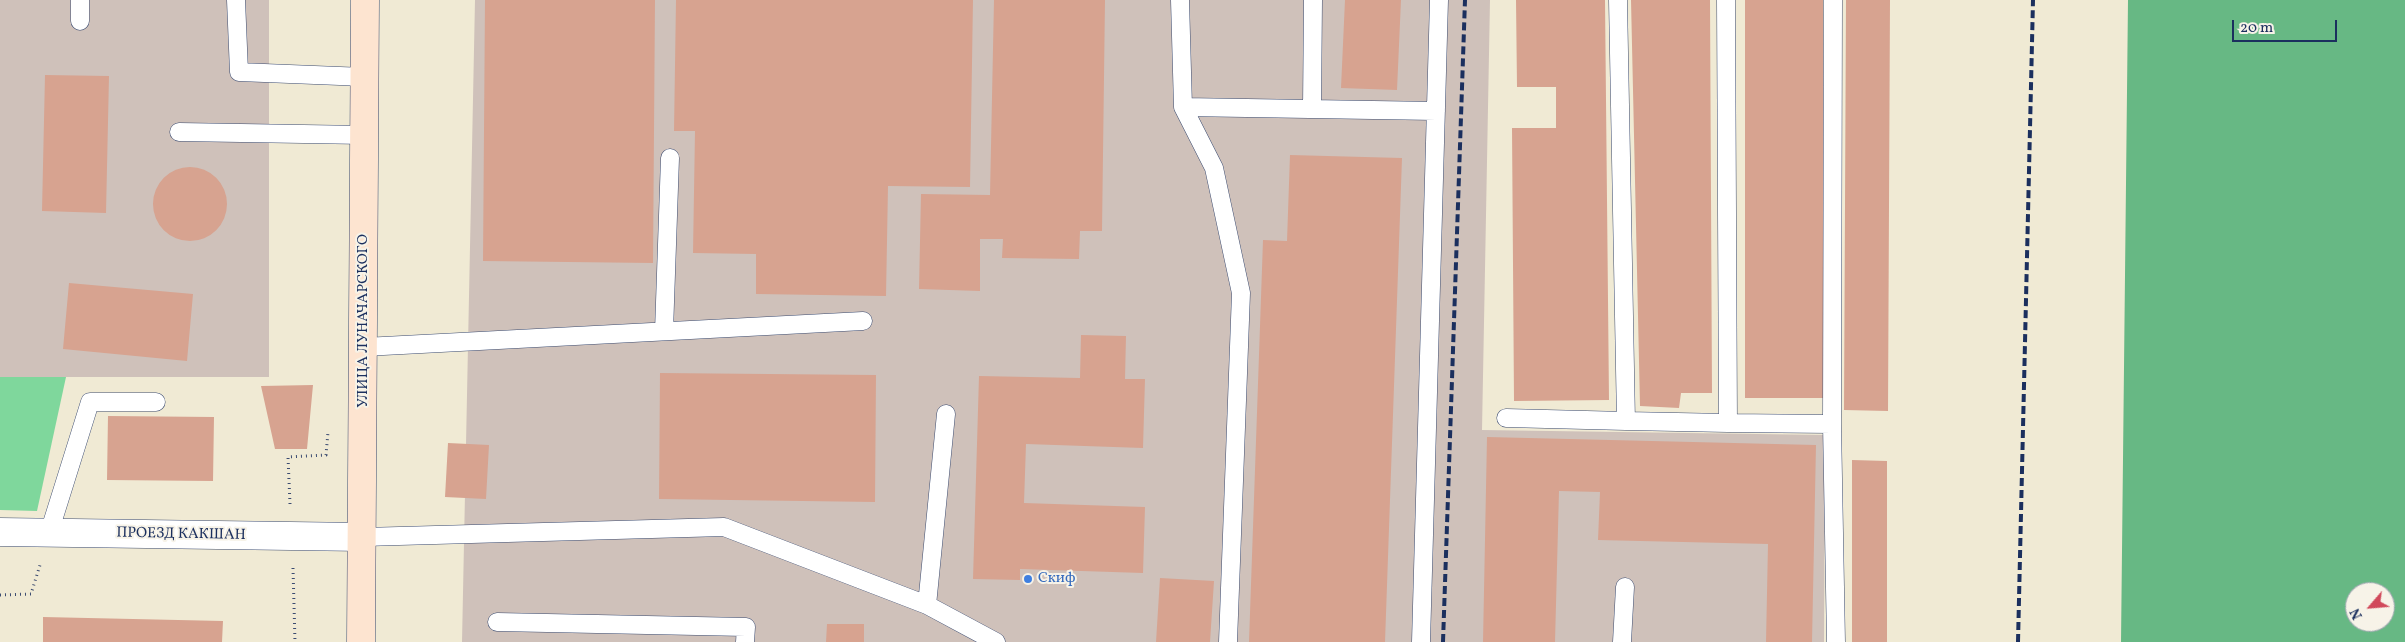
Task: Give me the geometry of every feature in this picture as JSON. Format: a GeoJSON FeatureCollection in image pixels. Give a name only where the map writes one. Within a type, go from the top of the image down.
{"type":"FeatureCollection","features":[{"type":"Feature","properties":{"kind":"main road","name":"УЛИЦА ЛУНАЧАРСКОГО"},"geometry":{"type":"LineString","coordinates":[[361,642],[365,0]]}},
{"type":"Feature","properties":{"kind":"street","name":"ПРОЕЗД КАКШАН"},"geometry":{"type":"LineString","coordinates":[[0,532],[363,537]]}},
{"type":"Feature","properties":{"kind":"lane"},"geometry":{"type":"LineString","coordinates":[[80,0],[80,21]]}},
{"type":"Feature","properties":{"kind":"lane"},"geometry":{"type":"LineString","coordinates":[[236,0],[239,72],[365,77]]}},
{"type":"Feature","properties":{"kind":"lane"},"geometry":{"type":"LineString","coordinates":[[1180,0],[1183,108],[1214,168],[1242,293],[1228,642]]}},
{"type":"Feature","properties":{"kind":"lane"},"geometry":{"type":"LineString","coordinates":[[1312,109],[1313,0]]}},
{"type":"Feature","properties":{"kind":"lane"},"geometry":{"type":"LineString","coordinates":[[1420,642],[1439,0]]}},
{"type":"Feature","properties":{"kind":"lane"},"geometry":{"type":"LineString","coordinates":[[1618,0],[1626,421]]}},
{"type":"Feature","properties":{"kind":"lane"},"geometry":{"type":"LineString","coordinates":[[1726,0],[1728,423]]}},
{"type":"Feature","properties":{"kind":"lane"},"geometry":{"type":"LineString","coordinates":[[1833,0],[1832,424],[1836,642]]}},
{"type":"Feature","properties":{"kind":"lane"},"geometry":{"type":"LineString","coordinates":[[1183,108],[1436,111]]}},
{"type":"Feature","properties":{"kind":"lane"},"geometry":{"type":"LineString","coordinates":[[179,132],[365,135]]}},
{"type":"Feature","properties":{"kind":"lane"},"geometry":{"type":"LineString","coordinates":[[664,331],[670,158]]}},
{"type":"Feature","properties":{"kind":"lane"},"geometry":{"type":"LineString","coordinates":[[364,347],[862,321]]}},
{"type":"Feature","properties":{"kind":"lane"},"geometry":{"type":"LineString","coordinates":[[49,533],[90,402],[156,402]]}},
{"type":"Feature","properties":{"kind":"lane"},"geometry":{"type":"LineString","coordinates":[[927,605],[946,414]]}},
{"type":"Feature","properties":{"kind":"lane"},"geometry":{"type":"LineString","coordinates":[[1506,418],[1832,424]]}},
{"type":"Feature","properties":{"kind":"lane"},"geometry":{"type":"LineString","coordinates":[[363,537],[724,527],[927,605],[996,642]]}},
{"type":"Feature","properties":{"kind":"lane"},"geometry":{"type":"LineString","coordinates":[[1622,642],[1625,587]]}},
{"type":"Feature","properties":{"kind":"lane"},"geometry":{"type":"LineString","coordinates":[[497,622],[746,627],[745,642]]}},
{"type":"Feature","properties":{"kind":"path"},"geometry":{"type":"LineString","coordinates":[[0,595],[31,594],[49,533]]}},
{"type":"Feature","properties":{"kind":"shaded area"},"geometry":{"type":"Polygon","coordinates":[[[0,0],[269,0],[269,377],[0,377],[0,0]]]}},
{"type":"Feature","properties":{"kind":"shaded area"},"geometry":{"type":"Polygon","coordinates":[[[475,0],[1490,0],[1482,430],[1825,435],[1824,642],[462,642],[475,0]]]}},
{"type":"Feature","properties":{"kind":"green space"},"geometry":{"type":"Polygon","coordinates":[[[2128,0],[2405,0],[2405,642],[2121,642],[2128,0]]]}},
{"type":"Feature","properties":{"kind":"green space"},"geometry":{"type":"Polygon","coordinates":[[[0,377],[66,377],[37,511],[0,510],[0,377]]]}},
{"type":"Feature","properties":{"kind":"building"},"geometry":{"type":"Polygon","coordinates":[[[485,0],[655,0],[653,263],[483,261],[485,0]]]}},
{"type":"Feature","properties":{"kind":"building"},"geometry":{"type":"Polygon","coordinates":[[[676,0],[973,0],[970,187],[888,186],[886,296],[756,294],[756,254],[693,253],[695,131],[674,131],[676,0]]]}},
{"type":"Feature","properties":{"kind":"building"},"geometry":{"type":"Polygon","coordinates":[[[994,0],[1105,0],[1102,231],[1080,231],[1079,259],[1002,258],[1003,239],[980,239],[980,291],[919,289],[921,194],[990,195],[994,0]]]}},
{"type":"Feature","properties":{"kind":"building"},"geometry":{"type":"Polygon","coordinates":[[[1345,0],[1401,0],[1397,90],[1341,88],[1345,0]]]}},
{"type":"Feature","properties":{"kind":"building"},"geometry":{"type":"Polygon","coordinates":[[[1516,0],[1605,0],[1609,400],[1514,401],[1512,128],[1556,128],[1556,87],[1517,87],[1516,0]]]}},
{"type":"Feature","properties":{"kind":"building"},"geometry":{"type":"Polygon","coordinates":[[[1631,0],[1710,0],[1712,393],[1681,393],[1679,408],[1640,406],[1631,0]]]}},
{"type":"Feature","properties":{"kind":"building"},"geometry":{"type":"Polygon","coordinates":[[[1745,0],[1823,0],[1824,398],[1745,398],[1745,0]]]}},
{"type":"Feature","properties":{"kind":"building"},"geometry":{"type":"Polygon","coordinates":[[[1846,0],[1890,0],[1888,411],[1844,410],[1846,0]]]}},
{"type":"Feature","properties":{"kind":"building"},"geometry":{"type":"Polygon","coordinates":[[[45,75],[109,76],[106,213],[42,211],[45,75]]]}},
{"type":"Feature","properties":{"kind":"building"},"geometry":{"type":"Polygon","coordinates":[[[1290,155],[1402,158],[1385,642],[1249,642],[1263,240],[1287,241],[1290,155]]]}},
{"type":"Feature","properties":{"kind":"building"},"geometry":{"type":"Polygon","coordinates":[[[190,167],[204,170],[216,178],[224,190],[227,204],[224,218],[216,230],[204,238],[190,241],[176,238],[164,230],[156,218],[153,204],[156,190],[164,178],[176,170],[190,167]]]}},
{"type":"Feature","properties":{"kind":"building"},"geometry":{"type":"Polygon","coordinates":[[[69,283],[193,294],[187,361],[63,349],[69,283]]]}},
{"type":"Feature","properties":{"kind":"building"},"geometry":{"type":"Polygon","coordinates":[[[1081,335],[1126,336],[1125,379],[1145,379],[1143,448],[1026,444],[1024,503],[1145,507],[1143,573],[1020,569],[1020,580],[973,579],[979,376],[1080,378],[1081,335]]]}},
{"type":"Feature","properties":{"kind":"building"},"geometry":{"type":"Polygon","coordinates":[[[660,373],[876,375],[875,502],[659,499],[660,373]]]}},
{"type":"Feature","properties":{"kind":"building"},"geometry":{"type":"Polygon","coordinates":[[[313,385],[307,449],[275,449],[261,386],[313,385]]]}},
{"type":"Feature","properties":{"kind":"building"},"geometry":{"type":"Polygon","coordinates":[[[108,416],[214,417],[213,481],[107,480],[108,416]]]}},
{"type":"Feature","properties":{"kind":"building"},"geometry":{"type":"Polygon","coordinates":[[[1487,437],[1816,445],[1812,642],[1766,642],[1768,544],[1598,540],[1600,492],[1559,491],[1555,642],[1483,642],[1487,437]]]}},
{"type":"Feature","properties":{"kind":"building"},"geometry":{"type":"Polygon","coordinates":[[[448,443],[489,445],[486,499],[445,497],[448,443]]]}},
{"type":"Feature","properties":{"kind":"building"},"geometry":{"type":"Polygon","coordinates":[[[1852,460],[1887,461],[1887,642],[1852,642],[1852,460]]]}},
{"type":"Feature","properties":{"kind":"building"},"geometry":{"type":"Polygon","coordinates":[[[1160,578],[1214,581],[1210,642],[1156,642],[1160,578]]]}},
{"type":"Feature","properties":{"kind":"building"},"geometry":{"type":"Polygon","coordinates":[[[43,617],[223,621],[222,642],[43,642],[43,617]]]}},
{"type":"Feature","properties":{"kind":"building"},"geometry":{"type":"Polygon","coordinates":[[[827,624],[864,624],[864,642],[826,642],[827,624]]]}},
{"type":"Feature","properties":{"kind":"railway"},"geometry":{"type":"LineString","coordinates":[[1443,642],[1465,0]]}},
{"type":"Feature","properties":{"kind":"railway"},"geometry":{"type":"LineString","coordinates":[[2018,642],[2033,0]]}},
{"type":"Feature","properties":{"kind":"place","name":"Скиф"},"geometry":{"type":"Point","coordinates":[1028,579]}}]}
